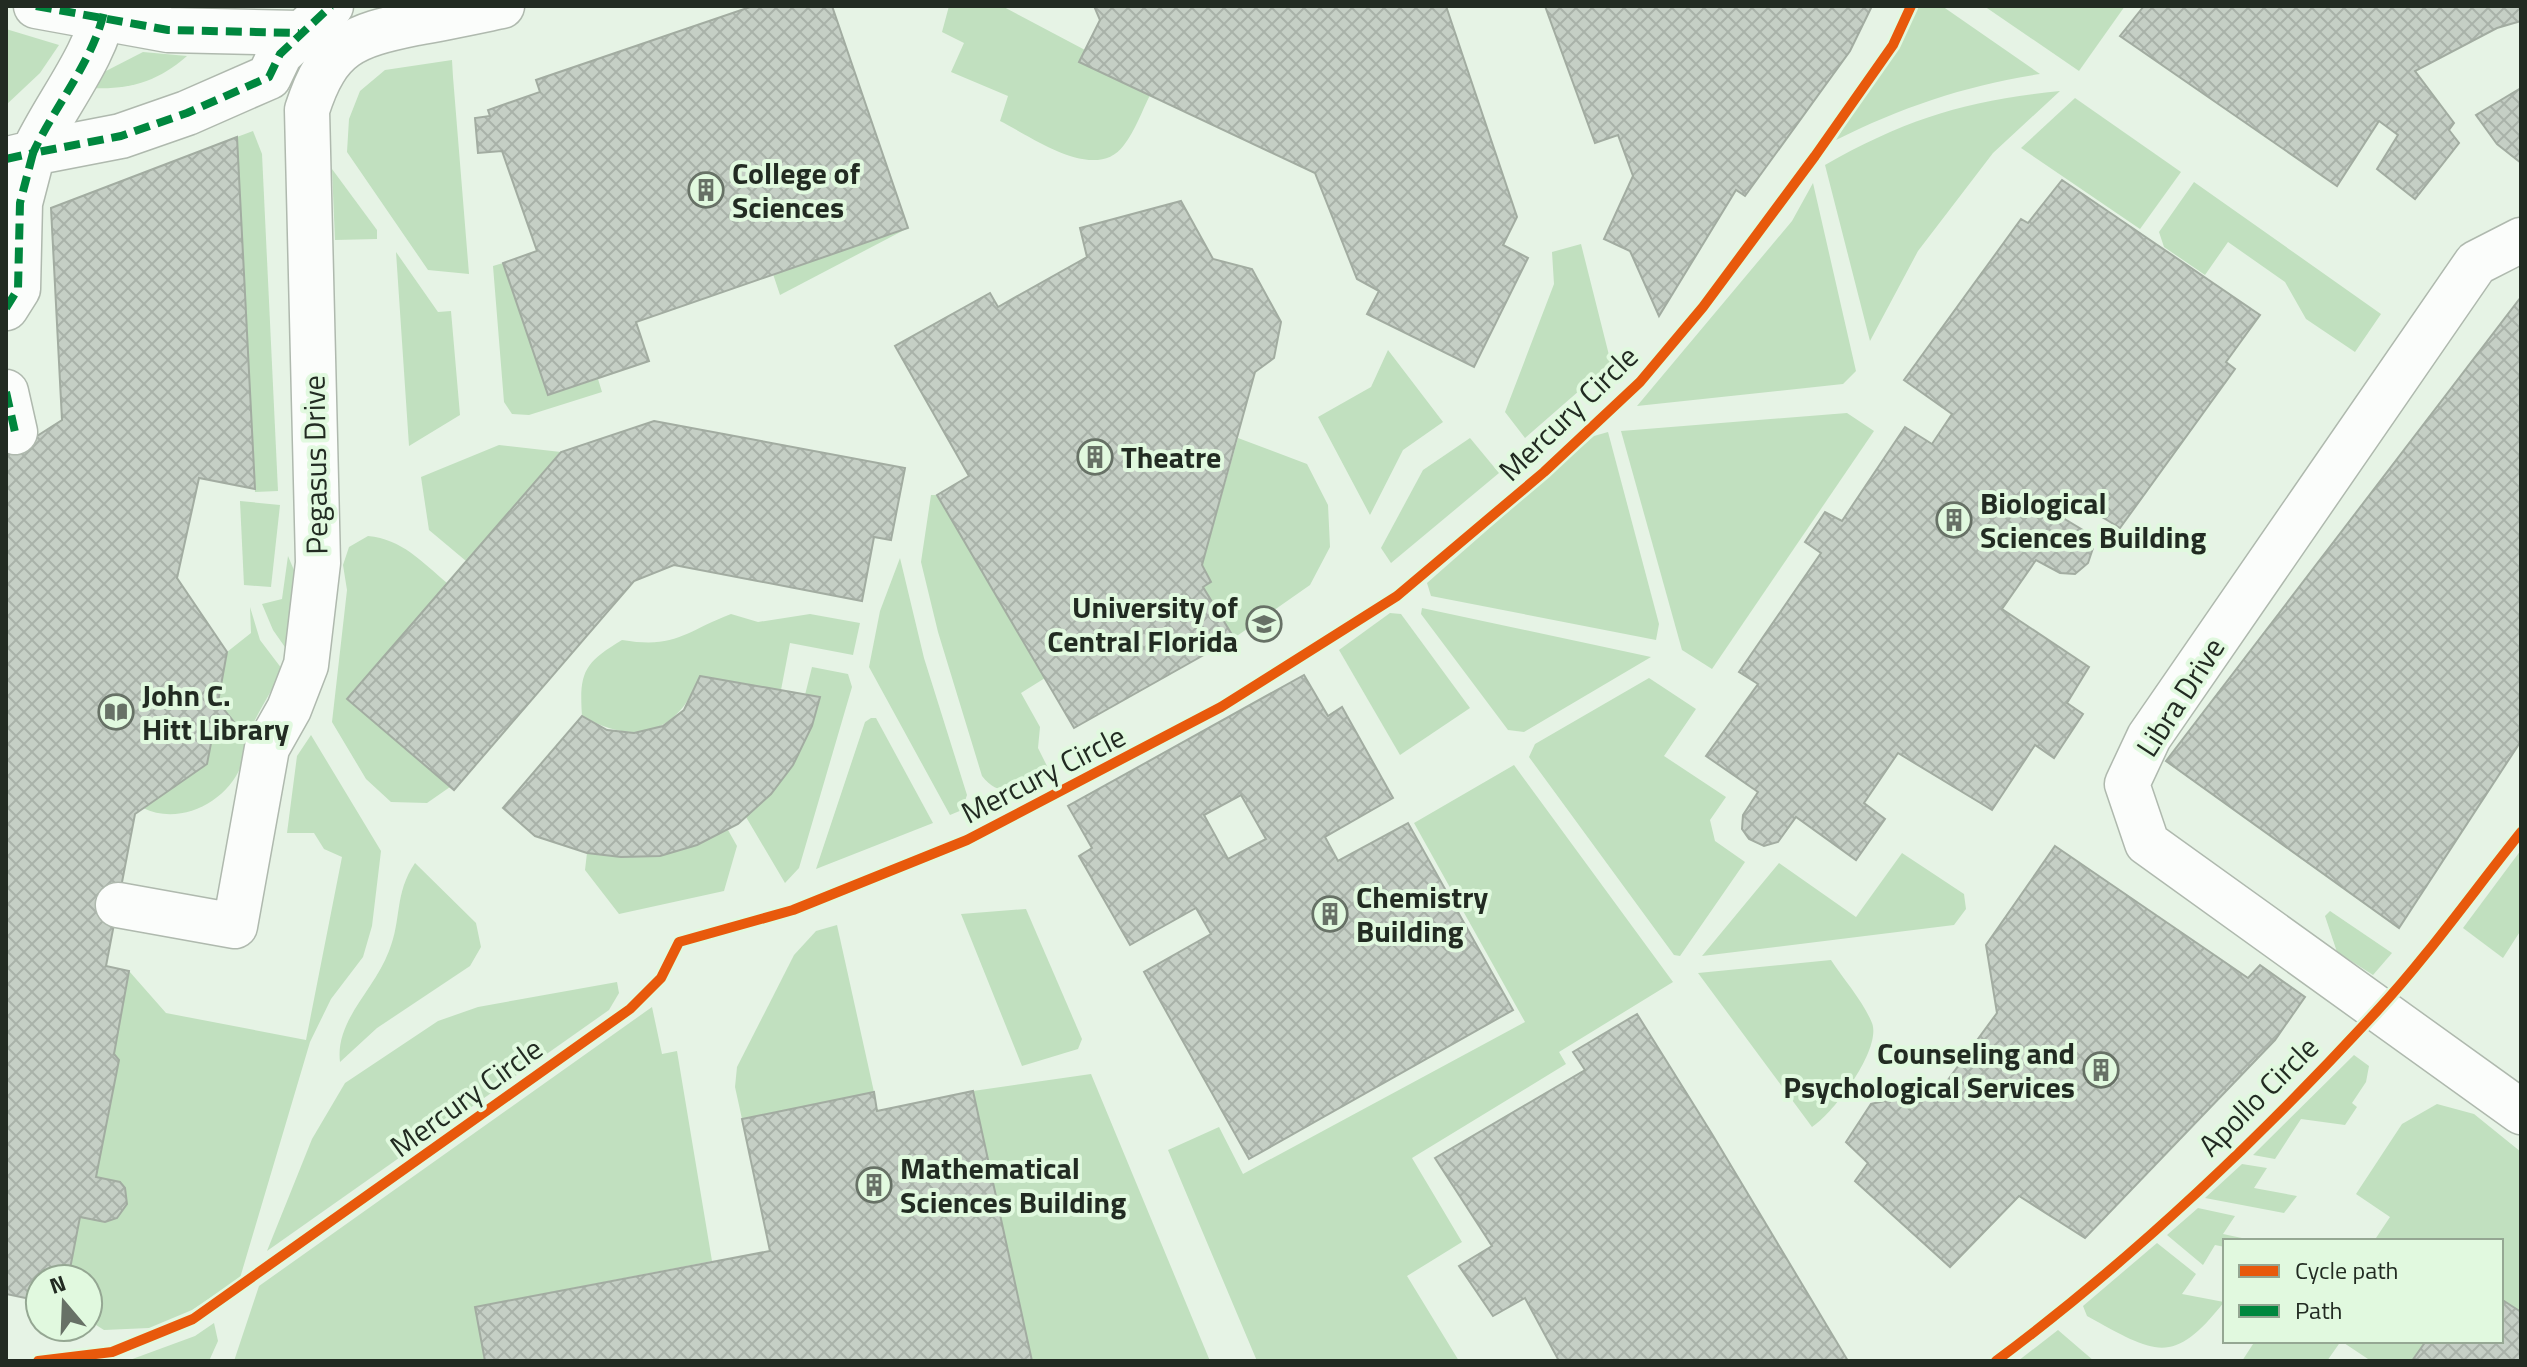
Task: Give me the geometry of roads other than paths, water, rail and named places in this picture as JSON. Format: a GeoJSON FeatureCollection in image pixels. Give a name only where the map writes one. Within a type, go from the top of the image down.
{"type":"FeatureCollection","features":[{"type":"Feature","properties":{"kind":"street"},"geometry":{"type":"LineString","coordinates":[[36,6],[104,13],[233,34],[315,20]]}},
{"type":"Feature","properties":{"kind":"street","name":"Pegasus Drive"},"geometry":{"type":"LineString","coordinates":[[118,905],[235,926],[267,748],[289,709],[306,665],[318,563],[307,110],[313,90],[335,56],[366,34],[502,6]]}},
{"type":"Feature","properties":{"kind":"street"},"geometry":{"type":"LineString","coordinates":[[6,308],[18,289],[20,156],[97,41],[104,13]]}},
{"type":"Feature","properties":{"kind":"street"},"geometry":{"type":"LineString","coordinates":[[20,156],[121,136],[187,113],[269,77],[280,54],[315,20]]}},
{"type":"Feature","properties":{"kind":"street","name":"Libra Drive"},"geometry":{"type":"LineString","coordinates":[[2510,1104],[2147,843],[2127,784],[2149,737],[2476,263],[2521,240]]}},
{"type":"Feature","properties":{"kind":"place","name":"College of Sciences"},"geometry":{"type":"Point","coordinates":[706,190]}},
{"type":"Feature","properties":{"kind":"place","name":"Theatre"},"geometry":{"type":"Point","coordinates":[1095,457]}},
{"type":"Feature","properties":{"kind":"place","name":"Biological Sciences Building"},"geometry":{"type":"Point","coordinates":[1954,520]}},
{"type":"Feature","properties":{"kind":"place","name":"University of Central Florida"},"geometry":{"type":"Point","coordinates":[1264,624]}},
{"type":"Feature","properties":{"kind":"place","name":"John C. Hitt Library"},"geometry":{"type":"Point","coordinates":[116,712]}},
{"type":"Feature","properties":{"kind":"place","name":"Chemistry Building"},"geometry":{"type":"Point","coordinates":[1330,914]}},
{"type":"Feature","properties":{"kind":"place","name":"Counseling and Psychological Services"},"geometry":{"type":"Point","coordinates":[2101,1070]}},
{"type":"Feature","properties":{"kind":"place","name":"Mathematical Sciences Building"},"geometry":{"type":"Point","coordinates":[874,1185]}}]}
